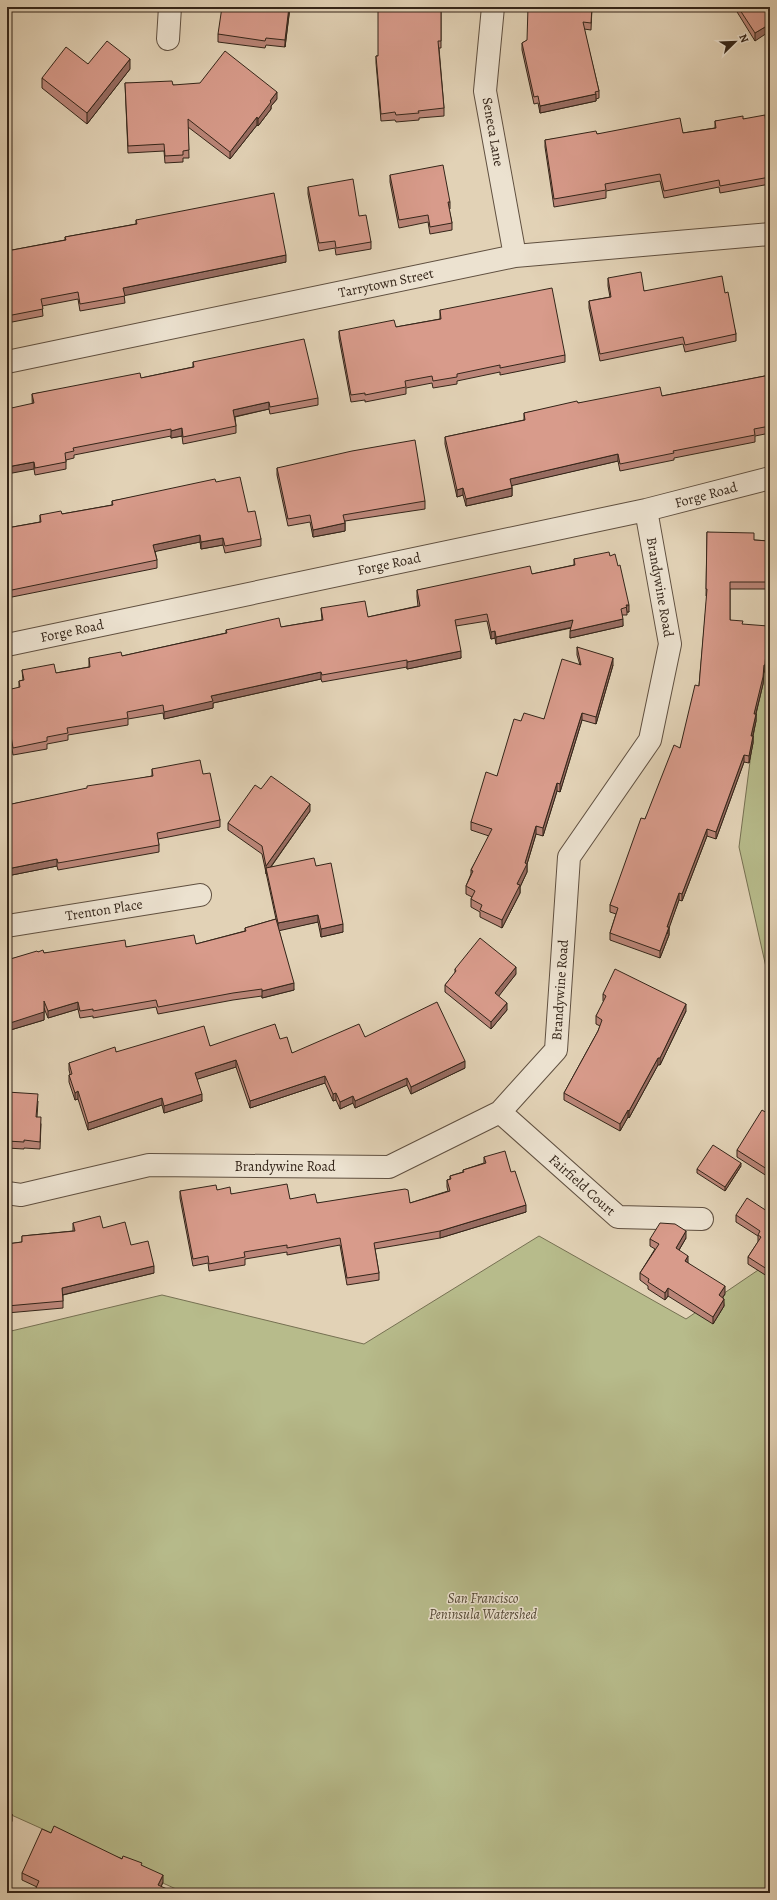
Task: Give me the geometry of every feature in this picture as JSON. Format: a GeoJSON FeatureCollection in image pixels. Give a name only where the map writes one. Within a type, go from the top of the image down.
{"type":"FeatureCollection","features":[{"type":"Feature","properties":{"kind":"street"},"geometry":{"type":"LineString","coordinates":[[168,39],[170,7]]}},
{"type":"Feature","properties":{"kind":"street","name":"Seneca Lane"},"geometry":{"type":"LineString","coordinates":[[493,7],[485,91],[515,256]]}},
{"type":"Feature","properties":{"kind":"street","name":"Tarrytown Street"},"geometry":{"type":"LineString","coordinates":[[7,362],[515,256],[770,234]]}},
{"type":"Feature","properties":{"kind":"street","name":"Forge Road"},"geometry":{"type":"LineString","coordinates":[[7,645],[646,510],[770,478]]}},
{"type":"Feature","properties":{"kind":"street","name":"Brandywine Road"},"geometry":{"type":"LineString","coordinates":[[7,1193],[21,1195],[149,1165],[389,1167],[500,1112],[556,1050],[569,857],[650,740],[670,644],[646,510]]}},
{"type":"Feature","properties":{"kind":"street","name":"Trenton Place"},"geometry":{"type":"LineString","coordinates":[[7,926],[200,895]]}},
{"type":"Feature","properties":{"kind":"street","name":"Fairfield Court"},"geometry":{"type":"LineString","coordinates":[[500,1112],[618,1217],[702,1219]]}},
{"type":"Feature","properties":{"kind":"green space"},"geometry":{"type":"Polygon","coordinates":[[[768,622],[770,622],[770,985],[739,847],[768,622]]]}},
{"type":"Feature","properties":{"kind":"green space","name":"San Francisco Peninsula Watershed"},"geometry":{"type":"Polygon","coordinates":[[[539,1236],[686,1319],[770,1262],[770,1893],[185,1893],[7,1813],[7,1332],[162,1295],[364,1344],[539,1236]]]}},
{"type":"Feature","properties":{"kind":"building"},"geometry":{"type":"Polygon","coordinates":[[[222,7],[289,7],[285,40],[266,38],[265,41],[218,34],[222,7]]]}},
{"type":"Feature","properties":{"kind":"building"},"geometry":{"type":"Polygon","coordinates":[[[378,7],[441,7],[441,41],[438,41],[444,108],[418,111],[419,113],[396,115],[395,112],[381,114],[376,56],[378,56],[378,7]]]}},
{"type":"Feature","properties":{"kind":"building"},"geometry":{"type":"Polygon","coordinates":[[[528,7],[592,7],[591,23],[583,22],[599,91],[595,92],[596,94],[540,106],[538,96],[534,97],[522,43],[527,40],[528,7]]]}},
{"type":"Feature","properties":{"kind":"building"},"geometry":{"type":"Polygon","coordinates":[[[738,7],[770,7],[770,24],[755,33],[738,7]]]}},
{"type":"Feature","properties":{"kind":"building"},"geometry":{"type":"Polygon","coordinates":[[[107,41],[130,59],[87,113],[42,78],[66,47],[88,64],[107,41]]]}},
{"type":"Feature","properties":{"kind":"building"},"geometry":{"type":"Polygon","coordinates":[[[225,51],[277,92],[258,119],[257,117],[230,152],[188,119],[189,150],[183,151],[183,155],[165,156],[164,144],[128,146],[125,83],[172,81],[173,85],[200,83],[225,51]]]}},
{"type":"Feature","properties":{"kind":"building"},"geometry":{"type":"Polygon","coordinates":[[[765,115],[766,124],[770,124],[770,177],[720,186],[719,180],[664,191],[660,174],[605,184],[606,190],[554,199],[545,140],[596,131],[597,134],[680,118],[683,133],[716,128],[715,121],[743,116],[743,119],[765,115]]]}},
{"type":"Feature","properties":{"kind":"building"},"geometry":{"type":"Polygon","coordinates":[[[443,165],[450,202],[448,202],[452,223],[430,227],[428,215],[399,220],[390,175],[443,165]]]}},
{"type":"Feature","properties":{"kind":"building"},"geometry":{"type":"Polygon","coordinates":[[[353,179],[359,216],[366,215],[371,242],[336,248],[335,241],[319,243],[308,187],[353,179]]]}},
{"type":"Feature","properties":{"kind":"building"},"geometry":{"type":"Polygon","coordinates":[[[274,193],[286,255],[123,288],[125,296],[80,304],[78,292],[41,299],[43,309],[7,316],[7,251],[66,240],[65,237],[137,224],[136,220],[274,193]]]}},
{"type":"Feature","properties":{"kind":"building"},"geometry":{"type":"Polygon","coordinates":[[[641,272],[644,291],[722,276],[725,293],[728,292],[736,334],[685,345],[683,337],[600,354],[589,301],[611,297],[608,278],[641,272]]]}},
{"type":"Feature","properties":{"kind":"building"},"geometry":{"type":"Polygon","coordinates":[[[552,288],[565,355],[500,368],[500,365],[457,374],[457,377],[433,381],[432,376],[405,381],[406,387],[365,395],[365,393],[351,395],[339,331],[394,320],[396,327],[441,319],[440,310],[552,288]]]}},
{"type":"Feature","properties":{"kind":"building"},"geometry":{"type":"Polygon","coordinates":[[[304,339],[318,398],[270,407],[269,402],[233,410],[236,426],[183,437],[182,428],[171,431],[171,429],[73,448],[74,451],[65,453],[66,462],[35,468],[34,462],[7,467],[7,409],[34,403],[32,394],[140,373],[141,378],[194,367],[193,362],[304,339]]]}},
{"type":"Feature","properties":{"kind":"building"},"geometry":{"type":"Polygon","coordinates":[[[770,375],[770,426],[754,429],[755,435],[673,451],[674,453],[620,464],[618,454],[510,479],[512,488],[466,499],[463,488],[457,490],[445,437],[525,420],[524,413],[577,401],[578,403],[660,387],[662,396],[770,375]]]}},
{"type":"Feature","properties":{"kind":"building"},"geometry":{"type":"Polygon","coordinates":[[[415,440],[425,501],[343,515],[345,523],[313,530],[310,515],[288,519],[277,468],[352,451],[415,440]]]}},
{"type":"Feature","properties":{"kind":"building"},"geometry":{"type":"Polygon","coordinates":[[[240,477],[248,512],[255,511],[261,539],[225,546],[223,538],[201,542],[200,535],[153,545],[157,560],[7,591],[7,528],[41,522],[40,515],[61,511],[62,514],[113,505],[112,501],[215,479],[216,482],[240,477]]]}},
{"type":"Feature","properties":{"kind":"building"},"geometry":{"type":"Polygon","coordinates":[[[707,532],[754,533],[754,540],[769,541],[769,582],[730,582],[730,620],[743,621],[742,624],[768,626],[765,665],[754,714],[756,714],[751,736],[753,736],[749,756],[744,755],[716,832],[707,829],[682,894],[679,893],[660,951],[610,933],[618,908],[610,905],[641,818],[645,819],[674,745],[680,748],[695,685],[699,686],[707,589],[707,532]]]}},
{"type":"Feature","properties":{"kind":"building"},"geometry":{"type":"Polygon","coordinates":[[[609,552],[610,556],[615,554],[618,566],[620,565],[629,605],[626,605],[627,607],[621,609],[623,619],[570,631],[573,620],[496,637],[495,631],[491,632],[487,614],[455,620],[461,651],[407,662],[407,660],[322,675],[321,672],[211,696],[213,701],[164,712],[163,705],[127,712],[128,718],[67,728],[68,733],[47,737],[47,741],[13,748],[11,736],[7,737],[7,690],[20,687],[19,681],[24,680],[22,670],[54,664],[56,673],[90,667],[89,658],[121,652],[122,656],[227,633],[226,630],[279,618],[281,627],[323,620],[321,608],[365,601],[368,617],[420,606],[417,590],[530,566],[532,574],[575,565],[574,559],[609,552]]]}},
{"type":"Feature","properties":{"kind":"building"},"geometry":{"type":"Polygon","coordinates":[[[577,647],[613,658],[596,717],[582,713],[560,784],[557,783],[543,828],[536,826],[525,863],[527,864],[517,884],[520,885],[502,920],[480,910],[482,905],[471,899],[475,891],[466,886],[473,871],[471,870],[492,829],[471,822],[486,772],[497,776],[514,719],[521,721],[524,713],[544,719],[562,659],[581,665],[577,647]]]}},
{"type":"Feature","properties":{"kind":"building"},"geometry":{"type":"Polygon","coordinates":[[[200,760],[203,774],[210,773],[220,820],[157,833],[159,845],[58,863],[57,859],[7,869],[7,805],[87,788],[87,786],[153,776],[152,769],[200,760]]]}},
{"type":"Feature","properties":{"kind":"building"},"geometry":{"type":"Polygon","coordinates":[[[271,776],[310,804],[266,866],[262,846],[228,823],[255,785],[261,789],[271,776]]]}},
{"type":"Feature","properties":{"kind":"building"},"geometry":{"type":"Polygon","coordinates":[[[314,858],[316,866],[331,863],[343,924],[321,929],[318,915],[278,923],[266,868],[314,858]]]}},
{"type":"Feature","properties":{"kind":"building"},"geometry":{"type":"Polygon","coordinates":[[[276,919],[294,983],[262,991],[262,989],[233,993],[158,1007],[156,1000],[93,1011],[93,1009],[80,1011],[78,1002],[48,1011],[44,1001],[44,1012],[7,1024],[7,960],[37,951],[43,950],[44,953],[125,940],[126,947],[194,935],[196,944],[246,931],[245,928],[276,919]]]}},
{"type":"Feature","properties":{"kind":"building"},"geometry":{"type":"Polygon","coordinates":[[[480,938],[516,967],[495,993],[507,1003],[491,1022],[445,985],[456,971],[455,969],[480,938]]]}},
{"type":"Feature","properties":{"kind":"building"},"geometry":{"type":"Polygon","coordinates":[[[615,969],[686,1004],[660,1058],[658,1058],[629,1111],[628,1110],[620,1124],[564,1093],[598,1031],[602,1020],[596,1016],[606,996],[603,994],[615,969]]]}},
{"type":"Feature","properties":{"kind":"building"},"geometry":{"type":"Polygon","coordinates":[[[437,1002],[465,1061],[411,1087],[407,1078],[355,1101],[353,1096],[340,1102],[336,1093],[333,1094],[325,1076],[250,1101],[236,1060],[195,1073],[202,1094],[164,1106],[162,1098],[88,1123],[78,1091],[75,1093],[69,1075],[72,1074],[69,1063],[115,1047],[116,1052],[204,1026],[210,1046],[275,1024],[280,1039],[287,1037],[292,1053],[359,1024],[365,1037],[437,1002]]]}},
{"type":"Feature","properties":{"kind":"building"},"geometry":{"type":"Polygon","coordinates":[[[7,1092],[38,1094],[36,1117],[41,1117],[40,1142],[24,1140],[24,1142],[7,1141],[7,1092]]]}},
{"type":"Feature","properties":{"kind":"building"},"geometry":{"type":"Polygon","coordinates":[[[762,1110],[770,1115],[770,1171],[737,1150],[762,1110]]]}},
{"type":"Feature","properties":{"kind":"building"},"geometry":{"type":"Polygon","coordinates":[[[713,1145],[741,1163],[725,1187],[697,1169],[713,1145]]]}},
{"type":"Feature","properties":{"kind":"building"},"geometry":{"type":"Polygon","coordinates":[[[505,1151],[511,1172],[515,1171],[526,1205],[440,1231],[374,1243],[379,1273],[347,1278],[340,1238],[287,1248],[287,1245],[244,1252],[245,1257],[209,1264],[208,1256],[193,1259],[180,1191],[216,1185],[217,1190],[230,1187],[231,1194],[287,1184],[290,1199],[315,1194],[317,1203],[405,1189],[408,1190],[410,1203],[450,1191],[447,1180],[451,1179],[450,1176],[464,1172],[463,1170],[486,1163],[484,1157],[505,1151]]]}},
{"type":"Feature","properties":{"kind":"building"},"geometry":{"type":"Polygon","coordinates":[[[747,1198],[770,1213],[770,1271],[748,1257],[761,1237],[758,1235],[760,1231],[736,1215],[747,1198]]]}},
{"type":"Feature","properties":{"kind":"building"},"geometry":{"type":"Polygon","coordinates":[[[100,1216],[103,1228],[125,1222],[131,1245],[148,1241],[154,1266],[62,1288],[63,1301],[7,1306],[7,1265],[9,1266],[7,1244],[22,1242],[22,1236],[75,1231],[73,1223],[100,1216]]]}},
{"type":"Feature","properties":{"kind":"building"},"geometry":{"type":"Polygon","coordinates":[[[660,1223],[675,1224],[686,1231],[676,1248],[688,1256],[685,1261],[725,1286],[719,1295],[724,1299],[713,1317],[668,1288],[665,1293],[648,1282],[649,1279],[640,1273],[659,1244],[650,1239],[660,1223]]]}},
{"type":"Feature","properties":{"kind":"building"},"geometry":{"type":"Polygon","coordinates":[[[7,1811],[12,1814],[7,1825],[7,1811]]]}},
{"type":"Feature","properties":{"kind":"building"},"geometry":{"type":"Polygon","coordinates":[[[54,1826],[122,1859],[123,1856],[142,1863],[141,1865],[163,1875],[158,1885],[176,1893],[46,1893],[36,1888],[39,1881],[22,1873],[42,1829],[51,1833],[54,1826]]]}}]}
